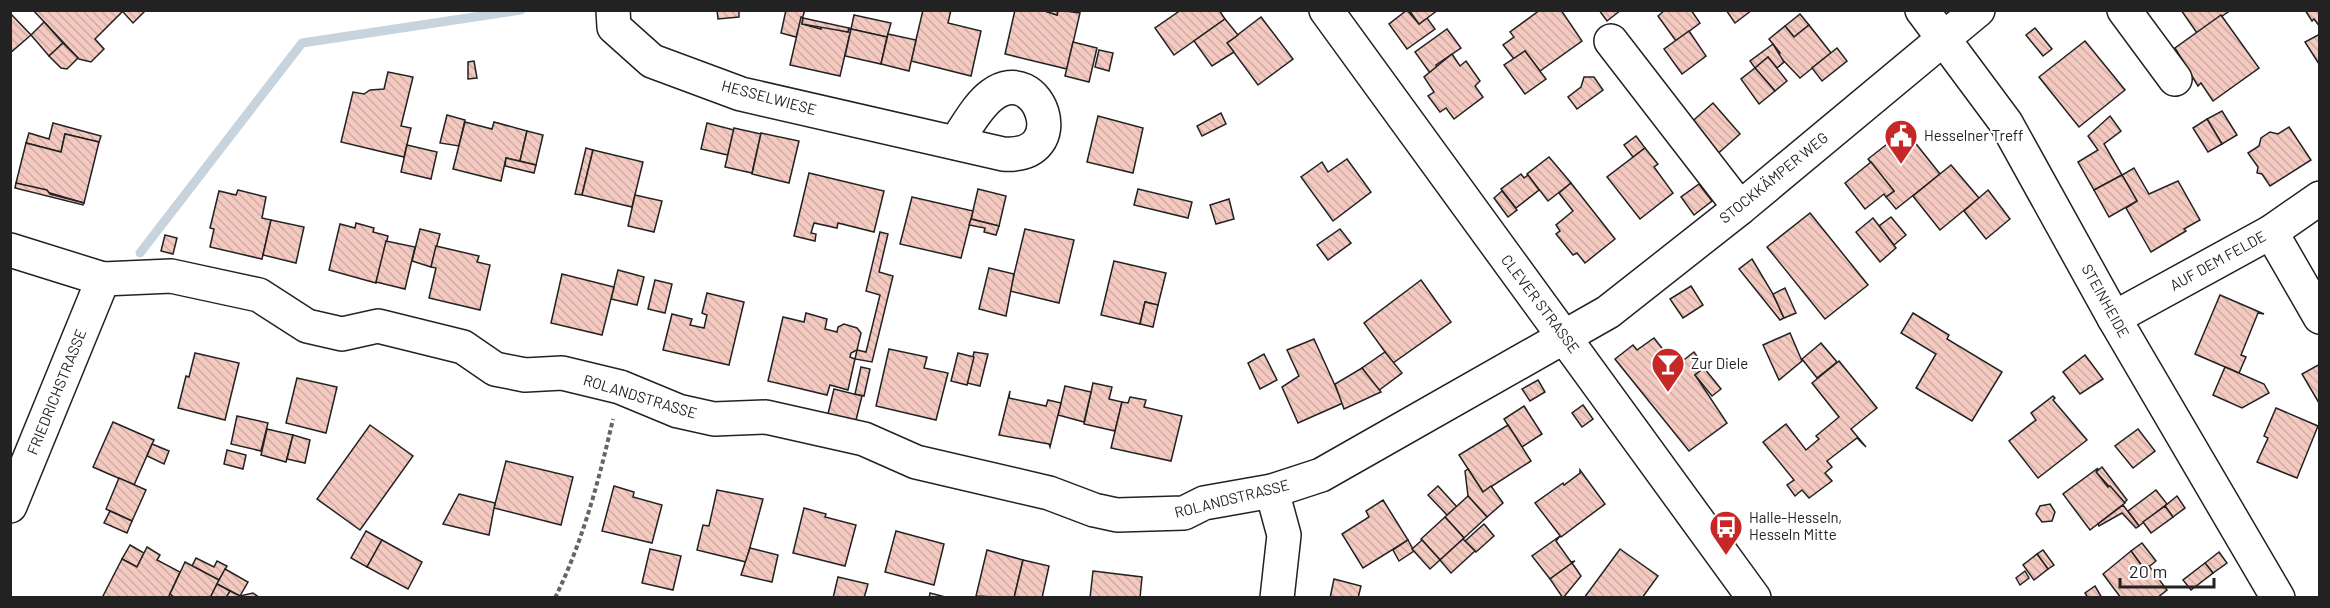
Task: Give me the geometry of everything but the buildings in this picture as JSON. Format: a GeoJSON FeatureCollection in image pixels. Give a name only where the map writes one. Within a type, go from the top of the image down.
{"type":"FeatureCollection","features":[{"type":"Feature","properties":{"kind":"street","name":"HESSELWIESE"},"geometry":{"type":"LineString","coordinates":[[613,10],[614,27],[652,61],[741,94],[955,143]]}},
{"type":"Feature","properties":{"kind":"street","name":"CLEVER STRASSE"},"geometry":{"type":"LineString","coordinates":[[1326,10],[1455,190],[1754,597]]}},
{"type":"Feature","properties":{"kind":"street","name":"STEINHEIDE"},"geometry":{"type":"LineString","coordinates":[[1922,10],[2006,123],[2114,318],[2278,597]]}},
{"type":"Feature","properties":{"kind":"street","name":"STOCKKÄMPER WEG"},"geometry":{"type":"LineString","coordinates":[[1564,336],[1608,312],[1740,208],[1978,10]]}},
{"type":"Feature","properties":{"kind":"street"},"geometry":{"type":"LineString","coordinates":[[2124,10],[2175,79]]}},
{"type":"Feature","properties":{"kind":"street"},"geometry":{"type":"LineString","coordinates":[[1611,41],[1740,208]]}},
{"type":"Feature","properties":{"kind":"street","name":"AUF DEM FELDE"},"geometry":{"type":"LineString","coordinates":[[2114,318],[2271,232],[2319,198]]}},
{"type":"Feature","properties":{"kind":"street"},"geometry":{"type":"LineString","coordinates":[[2271,232],[2319,317]]}},
{"type":"Feature","properties":{"kind":"street","name":"ROLANDSTRASSE"},"geometry":{"type":"LineString","coordinates":[[10,250],[103,279],[171,276],[259,295],[307,326],[342,334],[378,326],[463,347],[495,369],[525,375],[562,374],[620,387],[678,411],[714,419],[766,417],[864,439],[916,462],[1049,493],[1094,510],[1117,515],[1184,513],[1204,503],[1272,491],[1321,475],[1564,336]]}},
{"type":"Feature","properties":{"kind":"street","name":"FRIEDRICHSTRASSE"},"geometry":{"type":"LineString","coordinates":[[10,506],[103,279]]}},
{"type":"Feature","properties":{"kind":"street"},"geometry":{"type":"LineString","coordinates":[[1272,491],[1284,535],[1277,597]]}},
{"type":"Feature","properties":{"kind":"path"},"geometry":{"type":"LineString","coordinates":[[555,597],[575,551],[597,486],[620,387]]}},
{"type":"Feature","properties":{"kind":"waterway"},"geometry":{"type":"LineString","coordinates":[[140,253],[302,43],[521,10]]}},
{"type":"Feature","properties":{"kind":"place","name":"Hesselner Treff"},"geometry":{"type":"Point","coordinates":[1901,165]}},
{"type":"Feature","properties":{"kind":"place","name":"Zur Diele"},"geometry":{"type":"Point","coordinates":[1668,393]}},
{"type":"Feature","properties":{"kind":"place","name":"Halle-Hesseln, Hesseln Mitte"},"geometry":{"type":"Point","coordinates":[1726,556]}}]}
